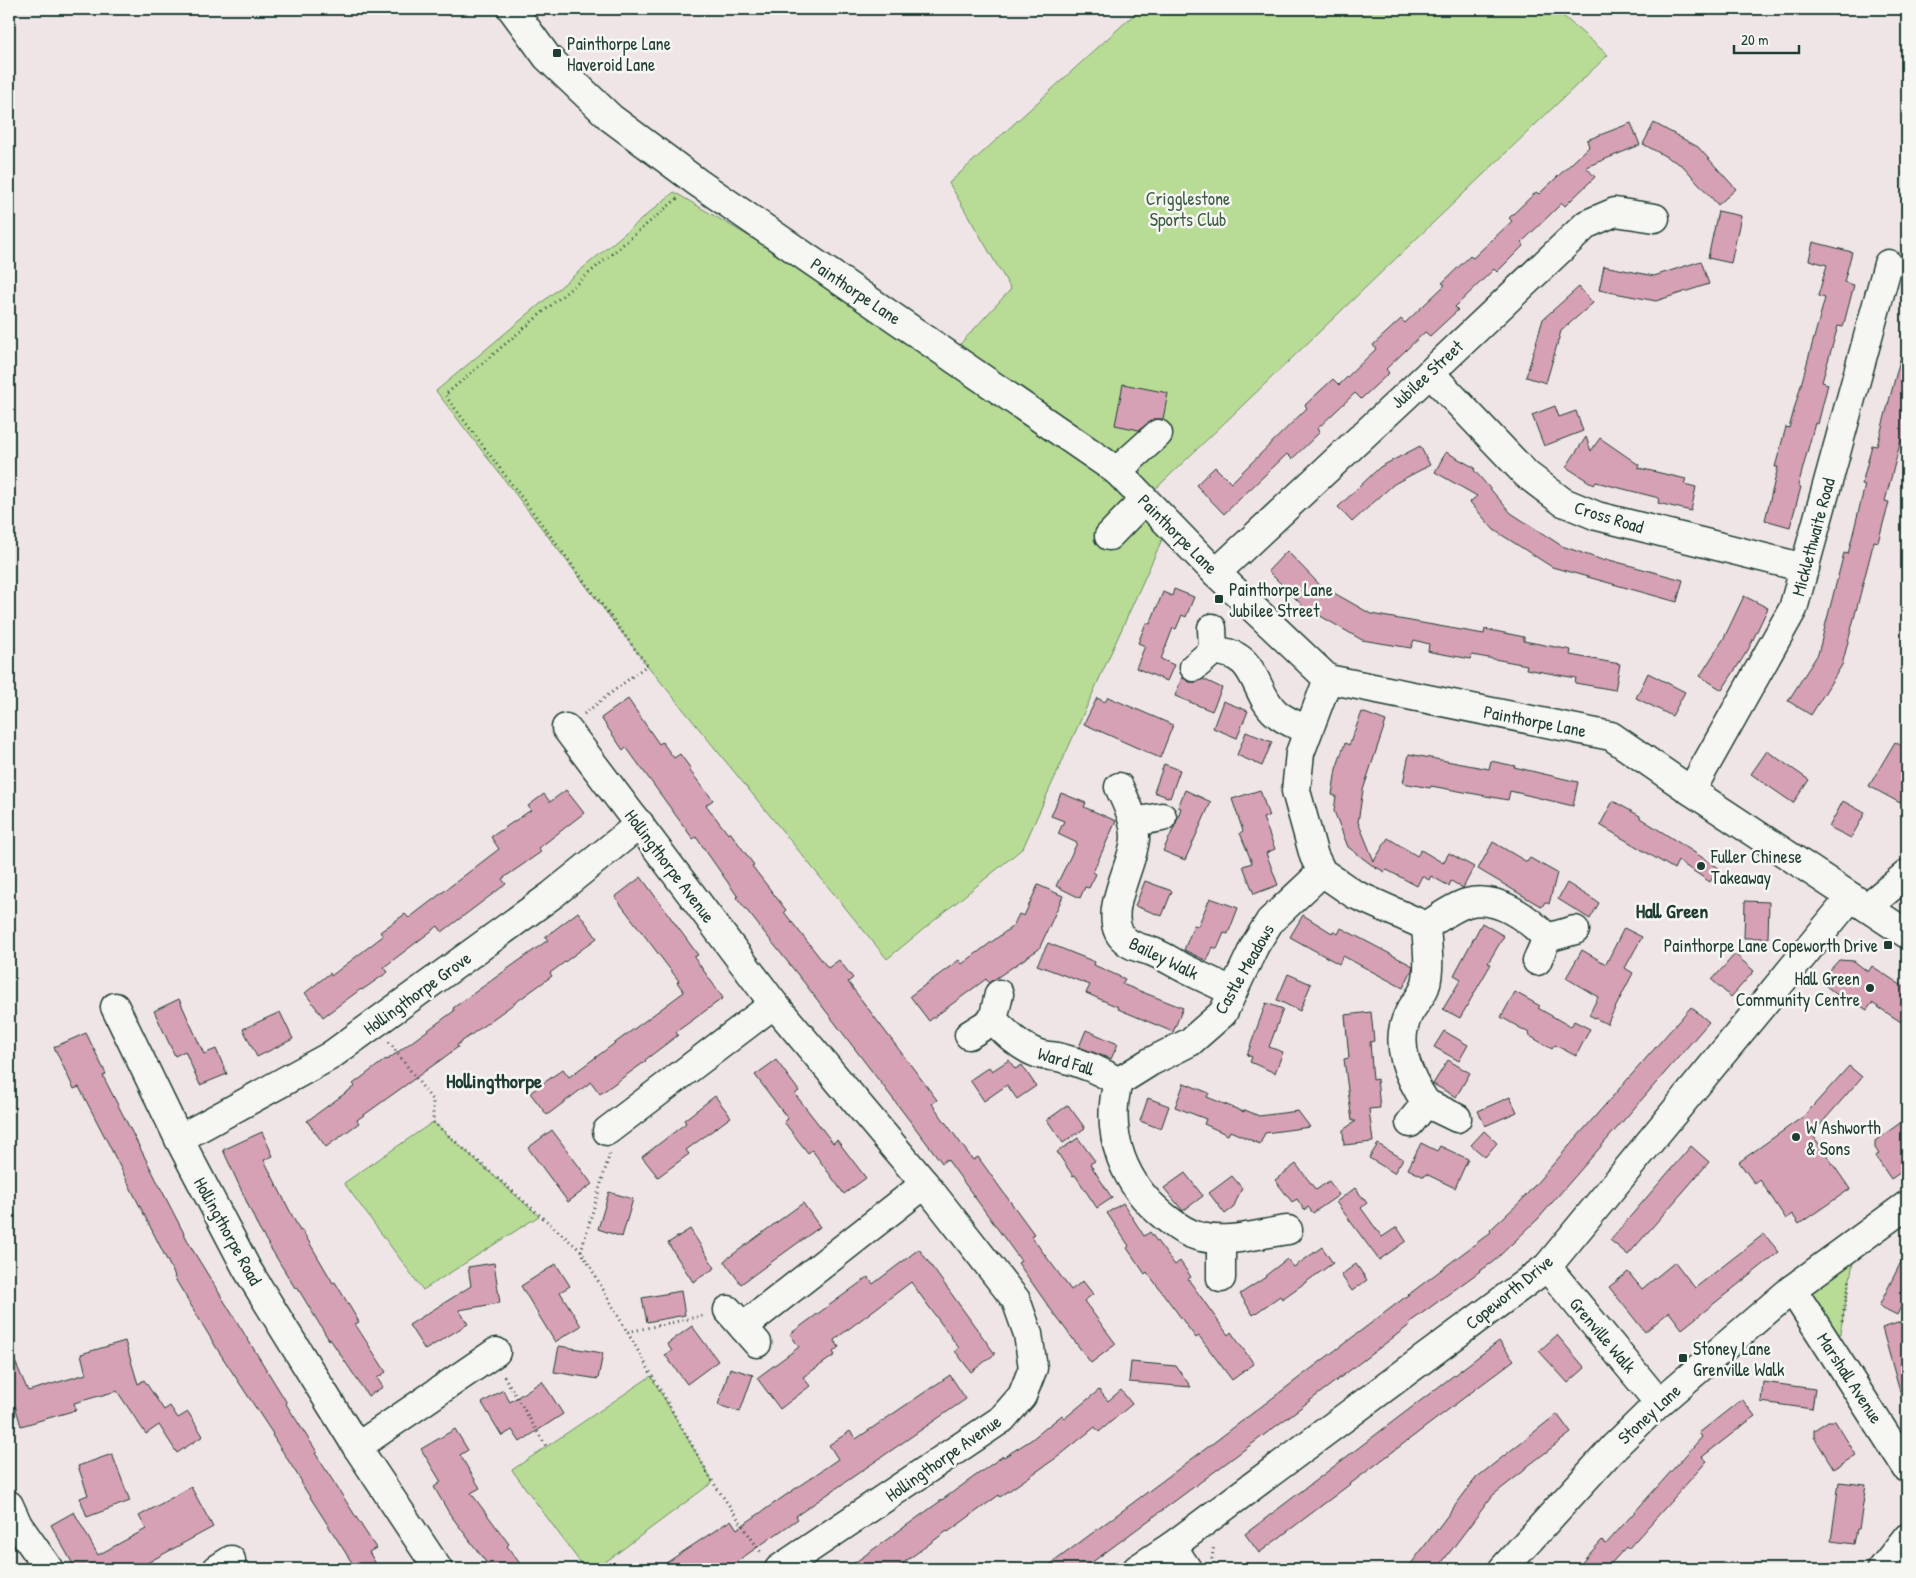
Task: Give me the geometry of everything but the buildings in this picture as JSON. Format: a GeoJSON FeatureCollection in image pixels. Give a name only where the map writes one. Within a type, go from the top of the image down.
{"type":"FeatureCollection","features":[{"type":"Feature","properties":{"kind":"street","name":"Painthorpe Lane"},"geometry":{"type":"LineString","coordinates":[[512,9],[547,57],[611,118],[696,182],[1118,471],[1216,573],[1328,679],[1611,736],[1690,791],[1907,934]]}},
{"type":"Feature","properties":{"kind":"street","name":"Jubilee Street"},"geometry":{"type":"LineString","coordinates":[[1216,573],[1430,374],[1587,224],[1615,212],[1655,218]]}},
{"type":"Feature","properties":{"kind":"street","name":"Micklethwaite Road"},"geometry":{"type":"LineString","coordinates":[[1690,791],[1793,609],[1888,264]]}},
{"type":"Feature","properties":{"kind":"street","name":"Cross Road"},"geometry":{"type":"LineString","coordinates":[[1430,374],[1526,474],[1563,502],[1597,516],[1805,568]]}},
{"type":"Feature","properties":{"kind":"street"},"geometry":{"type":"LineString","coordinates":[[1118,471],[1158,434]]}},
{"type":"Feature","properties":{"kind":"street"},"geometry":{"type":"LineString","coordinates":[[1109,536],[1144,500]]}},
{"type":"Feature","properties":{"kind":"street"},"geometry":{"type":"LineString","coordinates":[[1206,649],[1223,651],[1241,661],[1250,669],[1268,703],[1276,713],[1287,721],[1307,730]]}},
{"type":"Feature","properties":{"kind":"street"},"geometry":{"type":"LineString","coordinates":[[1328,679],[1307,730],[1300,753],[1296,791],[1314,856],[1322,872],[1354,894],[1426,926]]}},
{"type":"Feature","properties":{"kind":"street","name":"Hollingthorpe Avenue"},"geometry":{"type":"LineString","coordinates":[[566,728],[774,1004],[926,1184],[1016,1300],[1028,1334],[1032,1368],[1022,1396],[1002,1418],[773,1565]]}},
{"type":"Feature","properties":{"kind":"street","name":"Bailey Walk"},"geometry":{"type":"LineString","coordinates":[[1119,787],[1134,822],[1135,840],[1115,911],[1116,926],[1124,940],[1136,947],[1165,957],[1232,991]]}},
{"type":"Feature","properties":{"kind":"street"},"geometry":{"type":"LineString","coordinates":[[1134,822],[1162,818]]}},
{"type":"Feature","properties":{"kind":"street","name":"Hollingthorpe Grove"},"geometry":{"type":"LineString","coordinates":[[179,1139],[330,1056],[552,895],[640,824]]}},
{"type":"Feature","properties":{"kind":"street","name":"Castle Meadows"},"geometry":{"type":"LineString","coordinates":[[1118,1082],[1150,1062],[1190,1042],[1223,1013],[1254,944],[1270,922],[1322,872]]}},
{"type":"Feature","properties":{"kind":"street","name":"Copeworth Drive"},"geometry":{"type":"LineString","coordinates":[[1137,1569],[1172,1546],[1547,1267],[1859,902],[1907,874]]}},
{"type":"Feature","properties":{"kind":"street"},"geometry":{"type":"LineString","coordinates":[[1426,926],[1468,903],[1486,902],[1506,908],[1535,926],[1542,950],[1575,930]]}},
{"type":"Feature","properties":{"kind":"street"},"geometry":{"type":"LineString","coordinates":[[1426,926],[1428,965],[1425,986],[1409,1014],[1403,1032],[1406,1066],[1412,1081],[1418,1113],[1457,1118]]}},
{"type":"Feature","properties":{"kind":"street"},"geometry":{"type":"LineString","coordinates":[[969,1035],[993,1020],[999,994]]}},
{"type":"Feature","properties":{"kind":"street"},"geometry":{"type":"LineString","coordinates":[[604,1135],[774,1004]]}},
{"type":"Feature","properties":{"kind":"street","name":"Hollingthorpe Road"},"geometry":{"type":"LineString","coordinates":[[115,1007],[179,1139],[247,1269],[428,1566]]}},
{"type":"Feature","properties":{"kind":"street","name":"Ward Fall"},"geometry":{"type":"LineString","coordinates":[[993,1020],[1022,1046],[1039,1054],[1058,1057],[1090,1067],[1105,1073],[1118,1082]]}},
{"type":"Feature","properties":{"kind":"street"},"geometry":{"type":"LineString","coordinates":[[1118,1082],[1113,1099],[1116,1146],[1124,1168],[1149,1205],[1183,1231],[1202,1237],[1221,1240],[1288,1230]]}},
{"type":"Feature","properties":{"kind":"street"},"geometry":{"type":"LineString","coordinates":[[743,1327],[926,1184]]}},
{"type":"Feature","properties":{"kind":"street","name":"Stoney Lane"},"geometry":{"type":"LineString","coordinates":[[1503,1569],[1615,1446],[1659,1403],[1792,1289],[1907,1205]]}},
{"type":"Feature","properties":{"kind":"street"},"geometry":{"type":"LineString","coordinates":[[1221,1240],[1221,1278]]}},
{"type":"Feature","properties":{"kind":"street","name":"Grenville Walk"},"geometry":{"type":"LineString","coordinates":[[1547,1267],[1659,1403]]}},
{"type":"Feature","properties":{"kind":"street","name":"Marshall Avenue"},"geometry":{"type":"LineString","coordinates":[[1792,1289],[1907,1468]]}},
{"type":"Feature","properties":{"kind":"street"},"geometry":{"type":"LineString","coordinates":[[357,1447],[497,1349]]}},
{"type":"Feature","properties":{"kind":"street"},"geometry":{"type":"LineString","coordinates":[[9,1506],[18,1525],[50,1569]]}},
{"type":"Feature","properties":{"kind":"street"},"geometry":{"type":"LineString","coordinates":[[1882,1569],[1907,1537]]}},
{"type":"Feature","properties":{"kind":"street"},"geometry":{"type":"LineString","coordinates":[[1172,1546],[1187,1569]]}},
{"type":"Feature","properties":{"kind":"path"},"geometry":{"type":"LineString","coordinates":[[566,728],[647,665],[445,396],[696,182]]}},
{"type":"Feature","properties":{"kind":"path"},"geometry":{"type":"LineString","coordinates":[[376,1023],[433,1101],[433,1122],[581,1251],[713,1482],[773,1565]]}},
{"type":"Feature","properties":{"kind":"path"},"geometry":{"type":"LineString","coordinates":[[581,1251],[604,1135]]}},
{"type":"Feature","properties":{"kind":"path"},"geometry":{"type":"LineString","coordinates":[[1836,1355],[1857,1240]]}},
{"type":"Feature","properties":{"kind":"path"},"geometry":{"type":"LineString","coordinates":[[628,1332],[743,1327]]}},
{"type":"Feature","properties":{"kind":"path"},"geometry":{"type":"LineString","coordinates":[[497,1349],[504,1377],[546,1446]]}},
{"type":"Feature","properties":{"kind":"green space","name":"Crigglestone Sports Club"},"geometry":{"type":"Polygon","coordinates":[[[1140,9],[1555,9],[1608,55],[1144,500],[1169,524],[1023,848],[887,959],[647,665],[436,391],[674,192],[950,355],[1011,289],[949,183],[1140,9]]]}},
{"type":"Feature","properties":{"kind":"green space"},"geometry":{"type":"Polygon","coordinates":[[[433,1122],[539,1216],[423,1290],[344,1183],[433,1122]]]}},
{"type":"Feature","properties":{"kind":"green space"},"geometry":{"type":"Polygon","coordinates":[[[1857,1241],[1836,1355],[1792,1289],[1857,1241]]]}},
{"type":"Feature","properties":{"kind":"green space"},"geometry":{"type":"Polygon","coordinates":[[[651,1376],[713,1482],[596,1569],[585,1569],[512,1470],[651,1376]]]}},
{"type":"Feature","properties":{"kind":"place","name":"Painthorpe Lane Haveroid Lane"},"geometry":{"type":"Point","coordinates":[557,53]}},
{"type":"Feature","properties":{"kind":"place","name":"Painthorpe Lane Jubilee Street"},"geometry":{"type":"Point","coordinates":[1219,599]}},
{"type":"Feature","properties":{"kind":"place","name":"Fuller Chinese Takeaway"},"geometry":{"type":"Point","coordinates":[1701,866]}},
{"type":"Feature","properties":{"kind":"place","name":"Painthorpe Lane Copeworth Drive"},"geometry":{"type":"Point","coordinates":[1888,945]}},
{"type":"Feature","properties":{"kind":"place","name":"Hall Green Community Centre"},"geometry":{"type":"Point","coordinates":[1870,988]}},
{"type":"Feature","properties":{"kind":"place","name":"W Ashworth & Sons"},"geometry":{"type":"Point","coordinates":[1796,1137]}},
{"type":"Feature","properties":{"kind":"place","name":"Stoney Lane Grenville Walk"},"geometry":{"type":"Point","coordinates":[1683,1358]}},
{"type":"Feature","properties":{"kind":"district","name":"Hall Green"},"geometry":{"type":"Point","coordinates":[1672,910]}},
{"type":"Feature","properties":{"kind":"district","name":"Hollingthorpe"},"geometry":{"type":"Point","coordinates":[494,1080]}}]}
